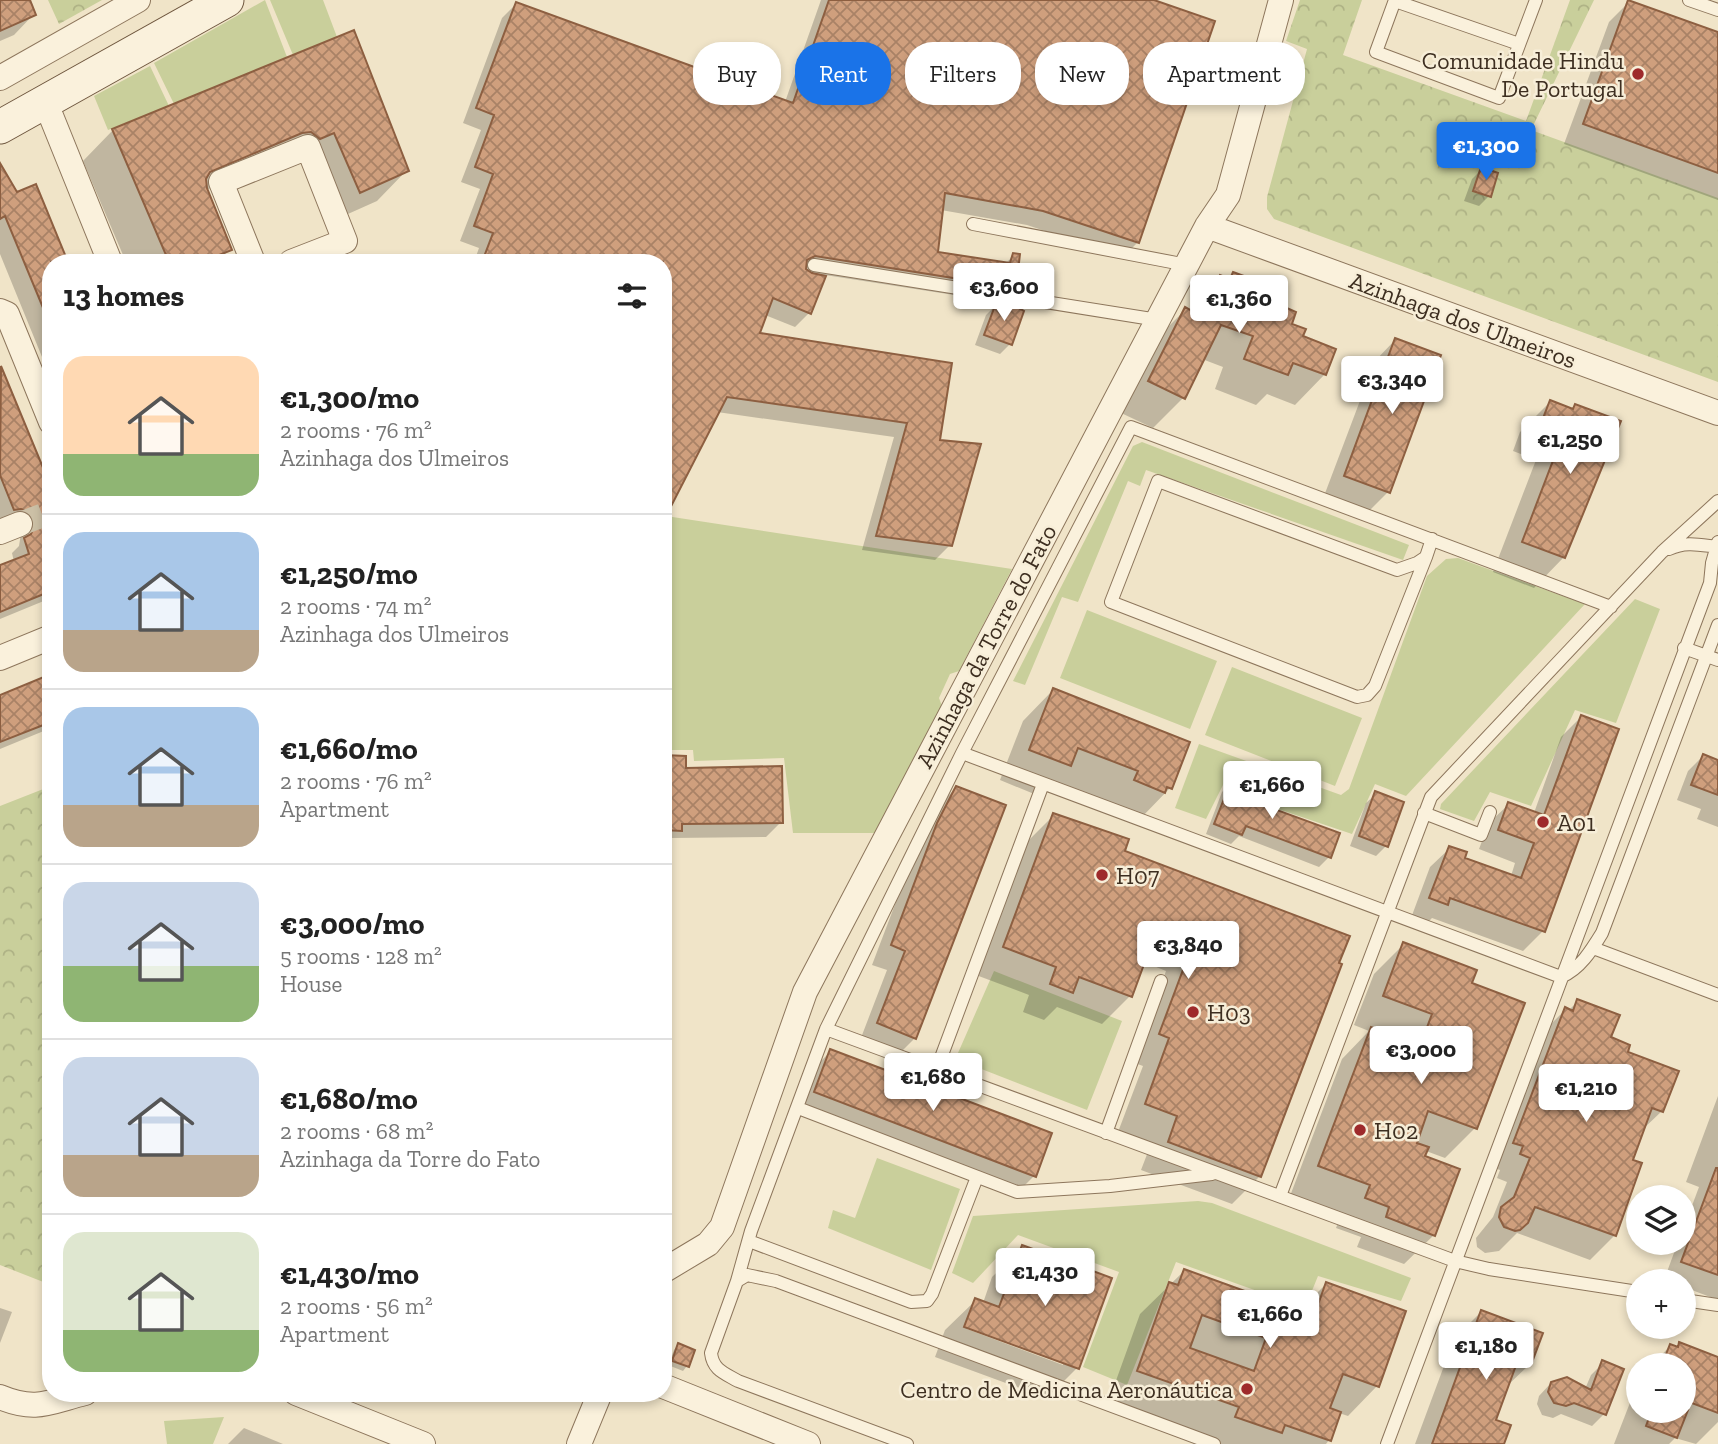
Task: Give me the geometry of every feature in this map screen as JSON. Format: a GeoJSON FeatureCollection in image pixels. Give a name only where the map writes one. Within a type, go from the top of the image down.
{"type":"FeatureCollection","features":[{"type":"Feature","properties":{"kind":"street"},"geometry":{"type":"LineString","coordinates":[[0,78],[138,0]]}},
{"type":"Feature","properties":{"kind":"street"},"geometry":{"type":"LineString","coordinates":[[0,127],[226,0]]}},
{"type":"Feature","properties":{"kind":"street","name":"Azinhaga da Torre do Fato"},"geometry":{"type":"LineString","coordinates":[[672,1266],[708,1244],[722,1227],[805,992],[1207,226],[1228,195],[1281,0]]}},
{"type":"Feature","properties":{"kind":"street"},"geometry":{"type":"LineString","coordinates":[[45,101],[107,254]]}},
{"type":"Feature","properties":{"kind":"street"},"geometry":{"type":"LineString","coordinates":[[250,254],[221,182],[308,147],[345,241],[312,254]]}},
{"type":"Feature","properties":{"kind":"street","name":"Azinhaga dos Ulmeiros"},"geometry":{"type":"LineString","coordinates":[[1207,226],[1718,413]]}},
{"type":"Feature","properties":{"kind":"street"},"geometry":{"type":"LineString","coordinates":[[0,311],[7,314],[42,400]]}},
{"type":"Feature","properties":{"kind":"street"},"geometry":{"type":"LineString","coordinates":[[0,658],[42,641]]}},
{"type":"Feature","properties":{"kind":"street"},"geometry":{"type":"LineString","coordinates":[[672,1390],[787,1440]]}},
{"type":"Feature","properties":{"kind":"street"},"geometry":{"type":"LineString","coordinates":[[0,1397],[17,1404],[32,1406],[48,1402]]}},
{"type":"Feature","properties":{"kind":"street"},"geometry":{"type":"LineString","coordinates":[[318,1402],[423,1444]]}},
{"type":"Feature","properties":{"kind":"street"},"geometry":{"type":"LineString","coordinates":[[579,1444],[596,1402]]}},
{"type":"Feature","properties":{"kind":"lane"},"geometry":{"type":"LineString","coordinates":[[1519,44],[1395,0],[1376,52],[1499,98],[1536,0]]}},
{"type":"Feature","properties":{"kind":"lane"},"geometry":{"type":"LineString","coordinates":[[1689,0],[1718,10]]}},
{"type":"Feature","properties":{"kind":"lane"},"geometry":{"type":"LineString","coordinates":[[973,225],[1187,265]]}},
{"type":"Feature","properties":{"kind":"lane"},"geometry":{"type":"LineString","coordinates":[[814,265],[1158,320]]}},
{"type":"Feature","properties":{"kind":"lane"},"geometry":{"type":"LineString","coordinates":[[906,1444],[738,1381],[718,1370],[712,1363],[711,1353],[826,1029],[962,753],[1131,427],[1611,607]]}},
{"type":"Feature","properties":{"kind":"lane"},"geometry":{"type":"LineString","coordinates":[[1426,556],[1417,563],[1397,570],[1158,481],[1111,602],[1357,697],[1367,695],[1375,685],[1426,556],[1432,539]]}},
{"type":"Feature","properties":{"kind":"lane"},"geometry":{"type":"LineString","coordinates":[[1280,1196],[1424,813],[1439,786],[1662,552],[1718,501]]}},
{"type":"Feature","properties":{"kind":"lane"},"geometry":{"type":"LineString","coordinates":[[1387,1444],[1630,790],[1710,583],[1717,546],[1678,544],[1662,552]]}},
{"type":"Feature","properties":{"kind":"lane"},"geometry":{"type":"LineString","coordinates":[[962,753],[1561,977],[1572,973],[1602,933],[1652,798],[1712,658],[1718,625]]}},
{"type":"Feature","properties":{"kind":"lane"},"geometry":{"type":"LineString","coordinates":[[1684,648],[1712,658]]}},
{"type":"Feature","properties":{"kind":"lane"},"geometry":{"type":"LineString","coordinates":[[936,1070],[1043,784]]}},
{"type":"Feature","properties":{"kind":"lane"},"geometry":{"type":"LineString","coordinates":[[1630,790],[1652,798]]}},
{"type":"Feature","properties":{"kind":"lane"},"geometry":{"type":"LineString","coordinates":[[1424,813],[1481,835],[1490,812]]}},
{"type":"Feature","properties":{"kind":"lane"},"geometry":{"type":"LineString","coordinates":[[1593,948],[1718,995]]}},
{"type":"Feature","properties":{"kind":"lane"},"geometry":{"type":"LineString","coordinates":[[1106,1133],[1161,981]]}},
{"type":"Feature","properties":{"kind":"lane"},"geometry":{"type":"LineString","coordinates":[[826,1029],[1455,1261],[1489,1269],[1626,1290]]}},
{"type":"Feature","properties":{"kind":"lane"},"geometry":{"type":"LineString","coordinates":[[798,1108],[1017,1192],[1110,1186],[1216,1174]]}},
{"type":"Feature","properties":{"kind":"lane"},"geometry":{"type":"LineString","coordinates":[[749,1241],[911,1302],[927,1301],[977,1177]]}},
{"type":"Feature","properties":{"kind":"lane"},"geometry":{"type":"LineString","coordinates":[[737,1281],[747,1275],[776,1281],[1214,1444]]}},
{"type":"Feature","properties":{"kind":"lane"},"geometry":{"type":"LineString","coordinates":[[1696,1302],[1718,1305]]}},
{"type":"Feature","properties":{"kind":"green space"},"geometry":{"type":"Polygon","coordinates":[[[48,0],[102,0],[59,24],[48,0]]]}},
{"type":"Feature","properties":{"kind":"green space"},"geometry":{"type":"Polygon","coordinates":[[[265,0],[287,57],[174,104],[154,63],[265,0]]]}},
{"type":"Feature","properties":{"kind":"green space"},"geometry":{"type":"Polygon","coordinates":[[[270,0],[323,0],[337,37],[293,55],[270,0]]]}},
{"type":"Feature","properties":{"kind":"green space"},"geometry":{"type":"Polygon","coordinates":[[[1300,0],[1362,0],[1343,55],[1526,121],[1570,0],[1594,0],[1531,130],[1718,198],[1718,382],[1274,219],[1267,209],[1267,197],[1292,105],[1305,105],[1305,42],[1286,41],[1300,0]]]}},
{"type":"Feature","properties":{"kind":"green space"},"geometry":{"type":"Polygon","coordinates":[[[150,66],[169,106],[108,130],[94,96],[150,66]]]}},
{"type":"Feature","properties":{"kind":"green space"},"geometry":{"type":"Polygon","coordinates":[[[1142,442],[1409,545],[1403,560],[1146,470],[1140,486],[1128,481],[1078,602],[1062,597],[1025,685],[1013,681],[1133,446],[1142,442]]]}},
{"type":"Feature","properties":{"kind":"green space"},"geometry":{"type":"Polygon","coordinates":[[[672,517],[1012,569],[959,671],[950,674],[939,698],[942,706],[878,833],[793,833],[784,758],[694,761],[693,750],[672,750],[672,517]]]}},
{"type":"Feature","properties":{"kind":"green space"},"geometry":{"type":"Polygon","coordinates":[[[1458,558],[1585,604],[1406,796],[1375,784],[1352,834],[1272,807],[1277,791],[1228,775],[1206,819],[1175,808],[1199,744],[1341,795],[1349,789],[1427,576],[1446,559],[1458,558]]]}},
{"type":"Feature","properties":{"kind":"green space"},"geometry":{"type":"Polygon","coordinates":[[[1635,599],[1660,609],[1616,723],[1575,710],[1531,806],[1490,792],[1474,821],[1440,809],[1441,804],[1635,599]]]}},
{"type":"Feature","properties":{"kind":"green space"},"geometry":{"type":"Polygon","coordinates":[[[1087,610],[1217,661],[1190,729],[1060,678],[1087,610]]]}},
{"type":"Feature","properties":{"kind":"green space"},"geometry":{"type":"Polygon","coordinates":[[[1232,667],[1362,718],[1335,786],[1205,735],[1232,667]]]}},
{"type":"Feature","properties":{"kind":"green space"},"geometry":{"type":"Polygon","coordinates":[[[42,790],[42,1281],[0,1265],[0,806],[42,790]]]}},
{"type":"Feature","properties":{"kind":"green space"},"geometry":{"type":"Polygon","coordinates":[[[994,971],[1122,1021],[1087,1110],[961,1061],[958,1053],[994,971]]]}},
{"type":"Feature","properties":{"kind":"green space"},"geometry":{"type":"Polygon","coordinates":[[[877,1158],[960,1189],[931,1270],[828,1228],[833,1210],[855,1218],[877,1158]]]}},
{"type":"Feature","properties":{"kind":"green space"},"geometry":{"type":"Polygon","coordinates":[[[1198,1201],[1212,1203],[1411,1278],[1401,1301],[1318,1276],[1305,1308],[1176,1262],[1127,1385],[1083,1367],[1119,1272],[1018,1235],[973,1283],[952,1273],[973,1216],[1198,1201]]]}},
{"type":"Feature","properties":{"kind":"green space"},"geometry":{"type":"Polygon","coordinates":[[[224,1417],[213,1444],[167,1444],[164,1421],[224,1417]]]}},
{"type":"Feature","properties":{"kind":"building"},"geometry":{"type":"Polygon","coordinates":[[[0,0],[30,0],[36,15],[0,31],[0,0]]]}},
{"type":"Feature","properties":{"kind":"building"},"geometry":{"type":"Polygon","coordinates":[[[829,0],[1154,0],[1215,21],[1208,42],[1143,42],[1143,105],[1186,105],[1139,243],[1043,211],[945,193],[938,252],[1010,263],[1013,253],[1020,254],[1016,288],[815,256],[807,260],[806,269],[826,276],[811,314],[773,298],[760,333],[952,363],[940,440],[981,444],[952,546],[876,536],[907,423],[727,397],[672,504],[672,254],[485,254],[493,233],[474,226],[493,174],[475,167],[494,115],[476,108],[516,2],[693,67],[693,105],[781,105],[781,99],[793,103],[795,97],[795,105],[891,105],[891,42],[814,42],[829,0]]]}},
{"type":"Feature","properties":{"kind":"building","name":"Comunidade Hindu De Portugal"},"geometry":{"type":"Polygon","coordinates":[[[1628,0],[1718,32],[1718,173],[1583,124],[1628,0]]]}},
{"type":"Feature","properties":{"kind":"building"},"geometry":{"type":"Polygon","coordinates":[[[354,30],[409,171],[360,193],[334,133],[320,139],[311,132],[302,133],[210,172],[206,179],[207,188],[232,250],[222,254],[166,254],[112,129],[354,30]]]}},
{"type":"Feature","properties":{"kind":"building"},"geometry":{"type":"Polygon","coordinates":[[[0,163],[17,192],[36,184],[65,254],[42,254],[42,305],[5,216],[0,219],[0,163]]]}},
{"type":"Feature","properties":{"kind":"building"},"geometry":{"type":"Polygon","coordinates":[[[1481,167],[1498,173],[1491,197],[1473,191],[1481,167]]]}},
{"type":"Feature","properties":{"kind":"building"},"geometry":{"type":"Polygon","coordinates":[[[1233,272],[1285,291],[1280,305],[1296,312],[1292,324],[1306,329],[1303,336],[1336,349],[1326,375],[1293,363],[1288,375],[1244,359],[1253,336],[1221,325],[1185,399],[1148,381],[1185,307],[1199,315],[1201,311],[1206,312],[1220,275],[1230,279],[1233,272]]]}},
{"type":"Feature","properties":{"kind":"building"},"geometry":{"type":"Polygon","coordinates":[[[996,303],[1015,306],[1024,311],[1012,345],[984,335],[996,303]]]}},
{"type":"Feature","properties":{"kind":"building"},"geometry":{"type":"Polygon","coordinates":[[[1395,338],[1441,355],[1390,493],[1344,476],[1395,338]]]}},
{"type":"Feature","properties":{"kind":"building"},"geometry":{"type":"Polygon","coordinates":[[[1,366],[42,465],[42,595],[0,612],[0,565],[29,554],[24,538],[31,534],[35,525],[29,512],[14,510],[0,475],[1,366]]]}},
{"type":"Feature","properties":{"kind":"building"},"geometry":{"type":"Polygon","coordinates":[[[1550,400],[1573,409],[1575,404],[1621,421],[1565,558],[1522,542],[1565,429],[1542,421],[1550,400]]]}},
{"type":"Feature","properties":{"kind":"building"},"geometry":{"type":"Polygon","coordinates":[[[42,678],[42,726],[0,742],[0,695],[42,678]]]}},
{"type":"Feature","properties":{"kind":"building"},"geometry":{"type":"Polygon","coordinates":[[[1053,688],[1190,742],[1172,789],[1167,787],[1165,793],[1134,780],[1138,771],[1078,748],[1071,766],[1029,750],[1053,688]]]}},
{"type":"Feature","properties":{"kind":"building","name":"A01"},"geometry":{"type":"Polygon","coordinates":[[[1581,715],[1619,729],[1545,932],[1450,898],[1448,905],[1429,898],[1449,846],[1467,852],[1465,858],[1521,878],[1534,843],[1498,830],[1508,802],[1544,815],[1581,715]]]}},
{"type":"Feature","properties":{"kind":"building"},"geometry":{"type":"Polygon","coordinates":[[[1703,754],[1718,760],[1718,795],[1691,785],[1703,754]]]}},
{"type":"Feature","properties":{"kind":"building"},"geometry":{"type":"Polygon","coordinates":[[[672,755],[686,756],[686,768],[782,766],[783,823],[682,824],[682,831],[672,830],[672,755]]]}},
{"type":"Feature","properties":{"kind":"building"},"geometry":{"type":"Polygon","coordinates":[[[1232,779],[1260,790],[1255,802],[1340,833],[1331,858],[1246,826],[1242,835],[1214,824],[1232,779]]]}},
{"type":"Feature","properties":{"kind":"building"},"geometry":{"type":"Polygon","coordinates":[[[956,786],[1006,805],[916,1039],[877,1023],[905,951],[891,945],[937,823],[956,786]]]}},
{"type":"Feature","properties":{"kind":"building"},"geometry":{"type":"Polygon","coordinates":[[[1375,791],[1404,802],[1388,847],[1359,836],[1375,791]]]}},
{"type":"Feature","properties":{"kind":"building"},"geometry":{"type":"Polygon","coordinates":[[[1053,813],[1129,839],[1125,851],[1350,936],[1339,963],[1342,964],[1261,1177],[1168,1142],[1177,1116],[1145,1104],[1169,1038],[1159,1034],[1193,943],[1157,929],[1132,997],[1079,977],[1073,993],[1050,984],[1056,967],[1003,947],[1053,813]]]}},
{"type":"Feature","properties":{"kind":"building","name":"H02"},"geometry":{"type":"Polygon","coordinates":[[[1403,942],[1477,970],[1472,983],[1525,1003],[1477,1129],[1428,1111],[1417,1143],[1429,1147],[1425,1156],[1460,1169],[1435,1236],[1386,1217],[1389,1207],[1365,1198],[1370,1185],[1318,1166],[1371,1027],[1420,1046],[1432,1014],[1383,996],[1403,942]]]}},
{"type":"Feature","properties":{"kind":"building"},"geometry":{"type":"Polygon","coordinates":[[[1577,999],[1620,1015],[1611,1037],[1630,1045],[1628,1052],[1679,1071],[1663,1112],[1652,1108],[1633,1160],[1642,1163],[1634,1185],[1626,1185],[1626,1208],[1616,1236],[1535,1207],[1528,1223],[1520,1230],[1504,1227],[1499,1217],[1501,1207],[1514,1197],[1530,1158],[1520,1154],[1523,1146],[1513,1143],[1565,1007],[1573,1011],[1577,999]]]}},
{"type":"Feature","properties":{"kind":"building"},"geometry":{"type":"Polygon","coordinates":[[[830,1049],[1052,1133],[1036,1177],[814,1092],[830,1049]]]}},
{"type":"Feature","properties":{"kind":"building"},"geometry":{"type":"Polygon","coordinates":[[[1718,1168],[1718,1275],[1681,1262],[1684,1255],[1696,1255],[1696,1222],[1718,1168]]]}},
{"type":"Feature","properties":{"kind":"building"},"geometry":{"type":"Polygon","coordinates":[[[1022,1245],[1112,1278],[1079,1369],[964,1327],[975,1298],[999,1307],[1022,1245]]]}},
{"type":"Feature","properties":{"kind":"building"},"geometry":{"type":"Polygon","coordinates":[[[1184,1269],[1314,1316],[1326,1282],[1406,1311],[1379,1387],[1343,1374],[1330,1408],[1341,1412],[1331,1441],[1285,1425],[1282,1433],[1235,1417],[1239,1407],[1137,1371],[1169,1282],[1178,1285],[1184,1269]],[[1202,1315],[1190,1348],[1254,1371],[1266,1338],[1202,1315]]]}},
{"type":"Feature","properties":{"kind":"building"},"geometry":{"type":"Polygon","coordinates":[[[1481,1310],[1543,1333],[1531,1365],[1518,1360],[1496,1420],[1511,1425],[1504,1444],[1432,1444],[1481,1310]]]}},
{"type":"Feature","properties":{"kind":"building"},"geometry":{"type":"Polygon","coordinates":[[[1679,1342],[1718,1357],[1718,1413],[1696,1405],[1696,1353],[1667,1353],[1670,1344],[1678,1347],[1679,1342]]]}},
{"type":"Feature","properties":{"kind":"building"},"geometry":{"type":"Polygon","coordinates":[[[678,1343],[695,1350],[689,1367],[672,1361],[678,1343]]]}},
{"type":"Feature","properties":{"kind":"building"},"geometry":{"type":"Polygon","coordinates":[[[1602,1360],[1624,1369],[1606,1415],[1574,1403],[1566,1406],[1554,1403],[1548,1392],[1551,1382],[1567,1377],[1591,1390],[1602,1360]]]}},
{"type":"Feature","properties":{"kind":"building"},"geometry":{"type":"Polygon","coordinates":[[[1647,1423],[1683,1423],[1677,1438],[1646,1426],[1647,1423]]]}},
{"type":"Feature","properties":{"kind":"tunnel"},"geometry":{"type":"LineString","coordinates":[[20,524],[42,515]]}},
{"type":"Feature","properties":{"kind":"place","name":"Comunidade Hindu De Portugal"},"geometry":{"type":"Point","coordinates":[1638,74]}},
{"type":"Feature","properties":{"kind":"place","name":"A01"},"geometry":{"type":"Point","coordinates":[1543,822]}},
{"type":"Feature","properties":{"kind":"place","name":"H07"},"geometry":{"type":"Point","coordinates":[1102,875]}},
{"type":"Feature","properties":{"kind":"place","name":"H03"},"geometry":{"type":"Point","coordinates":[1193,1012]}},
{"type":"Feature","properties":{"kind":"place","name":"H02"},"geometry":{"type":"Point","coordinates":[1360,1130]}},
{"type":"Feature","properties":{"kind":"place","name":"Centro de Medicina Aeronáutica"},"geometry":{"type":"Point","coordinates":[1247,1389]}}]}
